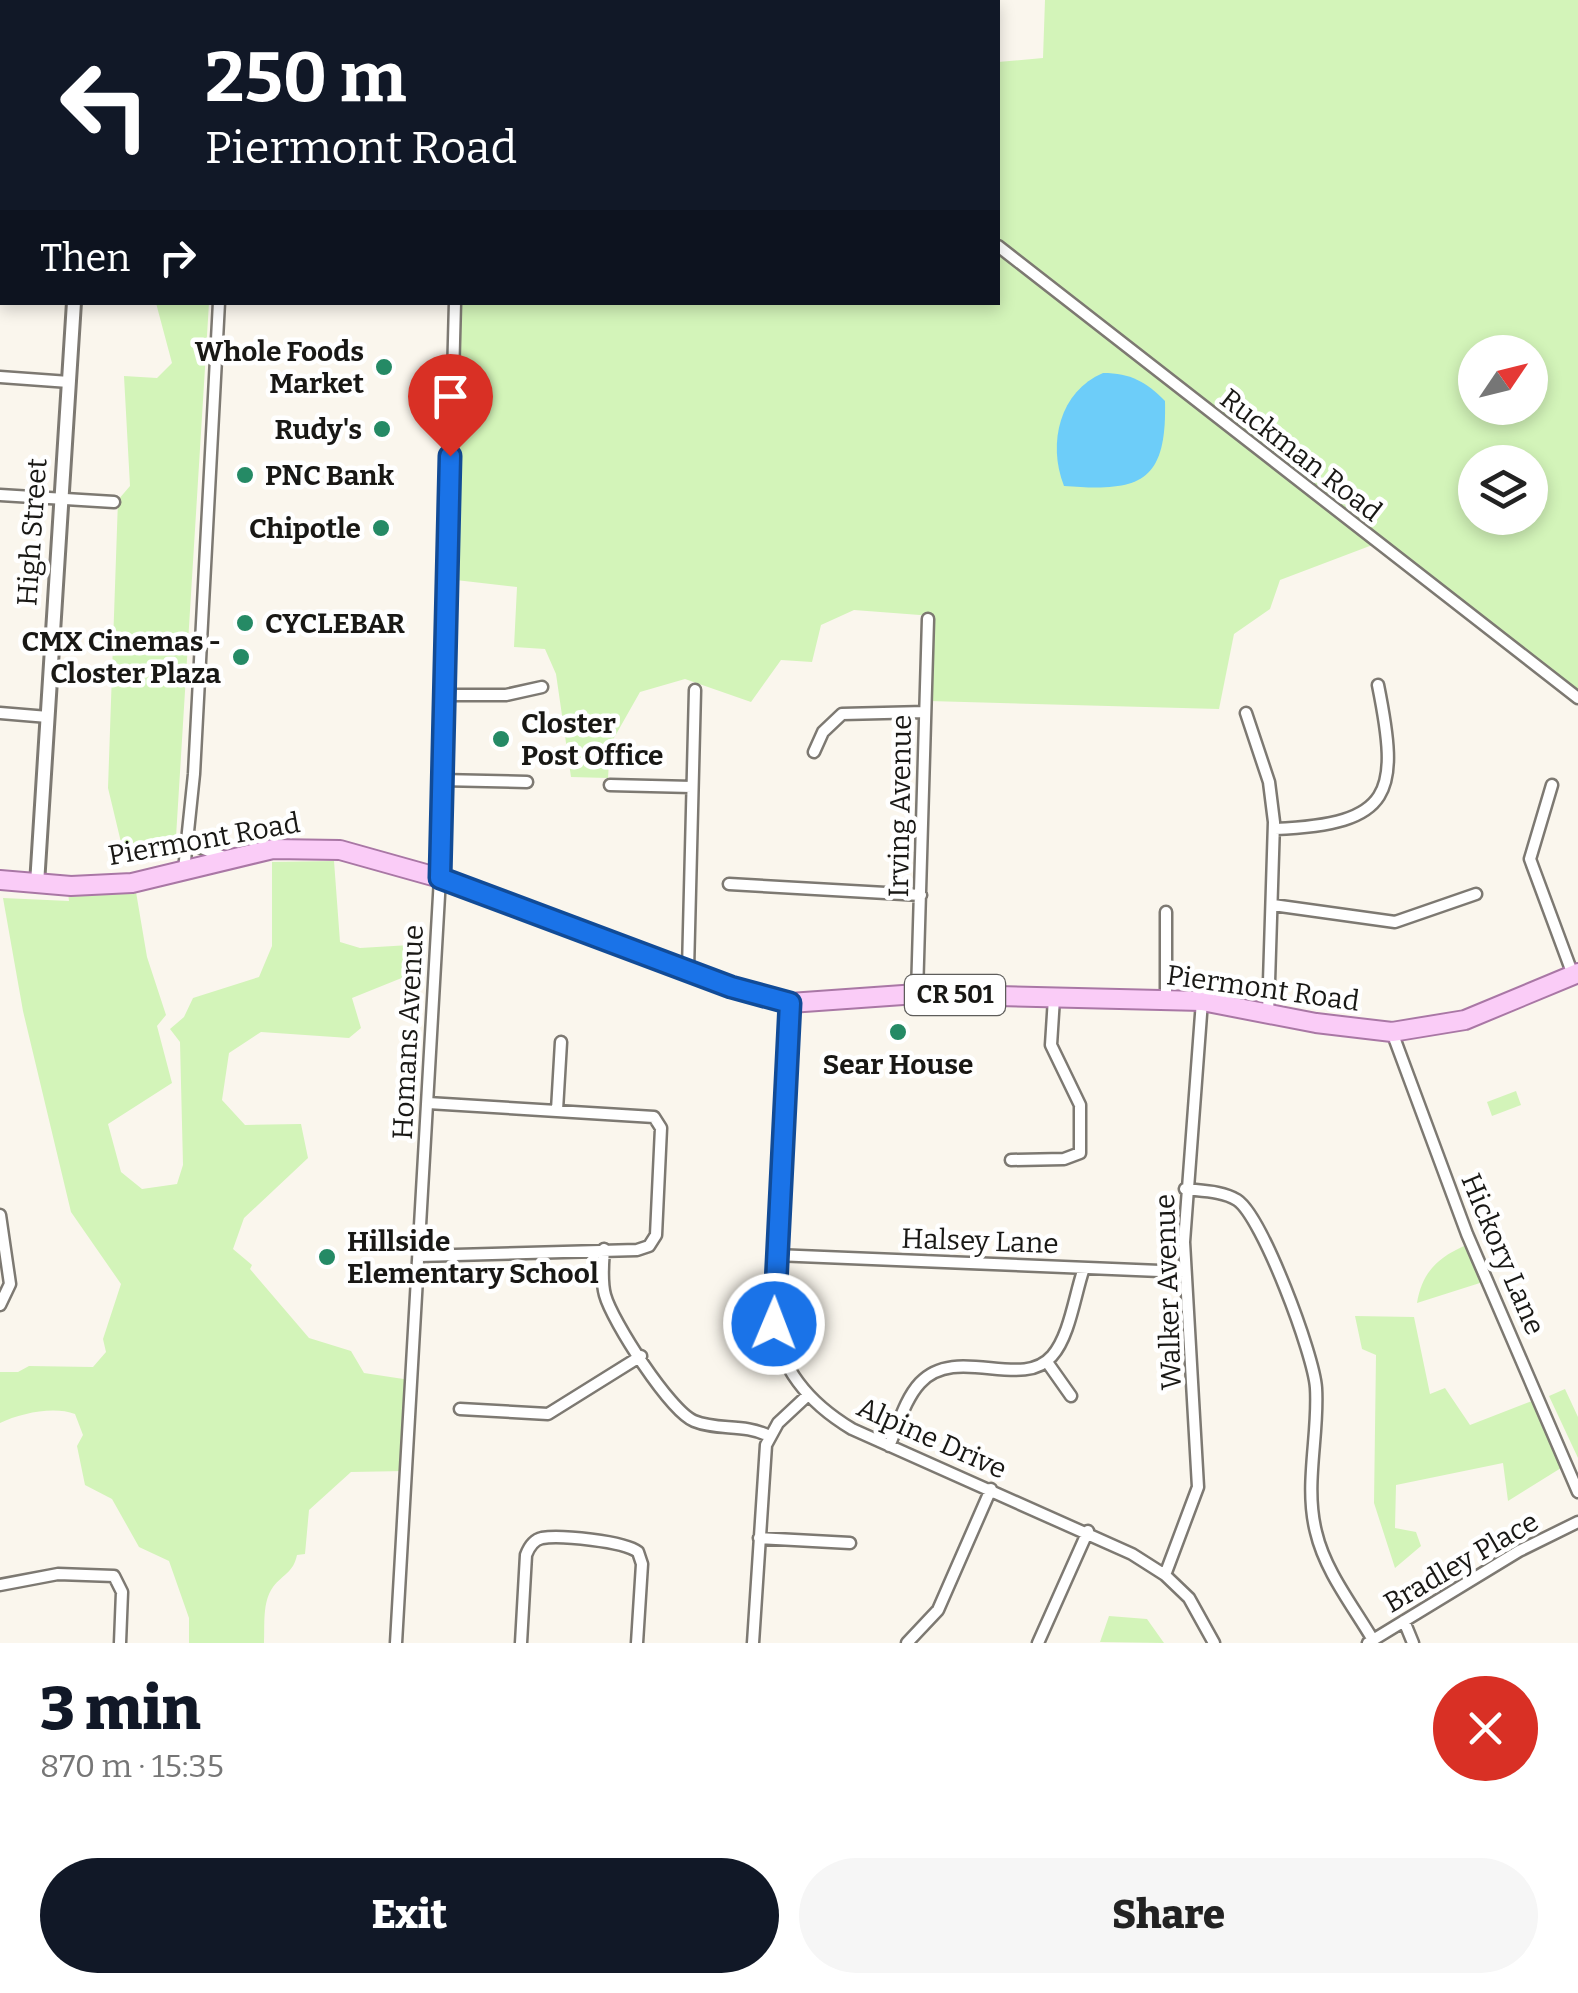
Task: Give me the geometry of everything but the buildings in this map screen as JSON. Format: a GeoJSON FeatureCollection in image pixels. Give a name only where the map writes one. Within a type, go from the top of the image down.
{"type":"FeatureCollection","features":[{"type":"Feature","properties":{"kind":"main road","name":"Piermont Road"},"geometry":{"type":"LineString","coordinates":[[0,880],[37,884],[132,883],[273,849],[317,847],[440,878],[688,970],[790,1003],[917,994],[1202,1001],[1392,1032],[1465,1020],[1575,974]]}},
{"type":"Feature","properties":{"kind":"street","name":"Ruckman Road"},"geometry":{"type":"LineString","coordinates":[[1000,248],[1578,698]]}},
{"type":"Feature","properties":{"kind":"street","name":"High Street"},"geometry":{"type":"LineString","coordinates":[[37,884],[74,305]]}},
{"type":"Feature","properties":{"kind":"street"},"geometry":{"type":"LineString","coordinates":[[184,870],[220,305]]}},
{"type":"Feature","properties":{"kind":"street","name":"Homans Avenue"},"geometry":{"type":"LineString","coordinates":[[396,1643],[440,878],[455,305]]}},
{"type":"Feature","properties":{"kind":"street"},"geometry":{"type":"LineString","coordinates":[[0,377],[69,382]]}},
{"type":"Feature","properties":{"kind":"street"},"geometry":{"type":"LineString","coordinates":[[0,495],[114,502]]}},
{"type":"Feature","properties":{"kind":"street","name":"Irving Avenue"},"geometry":{"type":"LineString","coordinates":[[917,994],[928,619]]}},
{"type":"Feature","properties":{"kind":"street"},"geometry":{"type":"LineString","coordinates":[[1274,829],[1337,825],[1360,814],[1379,794],[1390,756],[1378,685]]}},
{"type":"Feature","properties":{"kind":"street"},"geometry":{"type":"LineString","coordinates":[[443,695],[506,694],[542,687]]}},
{"type":"Feature","properties":{"kind":"street"},"geometry":{"type":"LineString","coordinates":[[688,970],[694,690]]}},
{"type":"Feature","properties":{"kind":"street"},"geometry":{"type":"LineString","coordinates":[[814,752],[823,732],[842,714],[925,712]]}},
{"type":"Feature","properties":{"kind":"street"},"geometry":{"type":"LineString","coordinates":[[1246,713],[1269,782],[1274,829],[1268,1014]]}},
{"type":"Feature","properties":{"kind":"street"},"geometry":{"type":"LineString","coordinates":[[0,714],[48,717]]}},
{"type":"Feature","properties":{"kind":"street"},"geometry":{"type":"LineString","coordinates":[[440,780],[526,782]]}},
{"type":"Feature","properties":{"kind":"street"},"geometry":{"type":"LineString","coordinates":[[610,785],[692,787]]}},
{"type":"Feature","properties":{"kind":"street"},"geometry":{"type":"LineString","coordinates":[[1552,785],[1530,859],[1575,974]]}},
{"type":"Feature","properties":{"kind":"street"},"geometry":{"type":"LineString","coordinates":[[188,832],[194,845],[230,859]]}},
{"type":"Feature","properties":{"kind":"street"},"geometry":{"type":"LineString","coordinates":[[729,884],[920,894]]}},
{"type":"Feature","properties":{"kind":"street"},"geometry":{"type":"LineString","coordinates":[[1273,905],[1395,922],[1476,894]]}},
{"type":"Feature","properties":{"kind":"street"},"geometry":{"type":"LineString","coordinates":[[1166,912],[1166,1000]]}},
{"type":"Feature","properties":{"kind":"street"},"geometry":{"type":"LineString","coordinates":[[1011,1160],[1064,1159],[1080,1154],[1080,1106],[1051,1045],[1054,998]]}},
{"type":"Feature","properties":{"kind":"street","name":"Walker Avenue"},"geometry":{"type":"LineString","coordinates":[[1165,1574],[1198,1487],[1184,1272],[1186,1189],[1202,1001]]}},
{"type":"Feature","properties":{"kind":"street","name":"Alpine Drive"},"geometry":{"type":"LineString","coordinates":[[790,1003],[775,1254],[776,1338],[786,1364],[808,1395],[835,1419],[1088,1532],[1165,1574],[1199,1611],[1214,1643]]}},
{"type":"Feature","properties":{"kind":"street","name":"Hickory Lane"},"geometry":{"type":"LineString","coordinates":[[1392,1032],[1467,1234],[1578,1492]]}},
{"type":"Feature","properties":{"kind":"street"},"geometry":{"type":"LineString","coordinates":[[558,1110],[561,1042]]}},
{"type":"Feature","properties":{"kind":"street"},"geometry":{"type":"LineString","coordinates":[[419,1256],[637,1250],[653,1241],[661,1128],[648,1114],[428,1103]]}},
{"type":"Feature","properties":{"kind":"street"},"geometry":{"type":"LineString","coordinates":[[1186,1189],[1225,1194],[1248,1210],[1305,1336],[1316,1393],[1312,1498],[1316,1534],[1370,1642]]}},
{"type":"Feature","properties":{"kind":"street"},"geometry":{"type":"LineString","coordinates":[[0,1215],[10,1284],[0,1305]]}},
{"type":"Feature","properties":{"kind":"street"},"geometry":{"type":"LineString","coordinates":[[604,1248],[608,1303],[675,1407],[690,1419],[743,1426],[769,1436]]}},
{"type":"Feature","properties":{"kind":"street","name":"Halsey Lane"},"geometry":{"type":"LineString","coordinates":[[775,1254],[1184,1272]]}},
{"type":"Feature","properties":{"kind":"street"},"geometry":{"type":"LineString","coordinates":[[889,1446],[912,1394],[934,1372],[959,1366],[1027,1369],[1046,1362],[1057,1350],[1084,1268]]}},
{"type":"Feature","properties":{"kind":"street"},"geometry":{"type":"LineString","coordinates":[[460,1410],[548,1414],[641,1356]]}},
{"type":"Feature","properties":{"kind":"street"},"geometry":{"type":"LineString","coordinates":[[1046,1362],[1071,1396]]}},
{"type":"Feature","properties":{"kind":"street"},"geometry":{"type":"LineString","coordinates":[[752,1643],[769,1436],[808,1395]]}},
{"type":"Feature","properties":{"kind":"street"},"geometry":{"type":"LineString","coordinates":[[908,1643],[938,1610],[990,1490]]}},
{"type":"Feature","properties":{"kind":"street","name":"Bradley Place"},"geometry":{"type":"LineString","coordinates":[[1370,1642],[1518,1551],[1578,1522]]}},
{"type":"Feature","properties":{"kind":"street"},"geometry":{"type":"LineString","coordinates":[[1038,1643],[1088,1532]]}},
{"type":"Feature","properties":{"kind":"street"},"geometry":{"type":"LineString","coordinates":[[521,1643],[526,1555],[531,1544],[543,1538],[620,1543],[638,1552],[642,1564],[637,1643]]}},
{"type":"Feature","properties":{"kind":"street"},"geometry":{"type":"LineString","coordinates":[[759,1538],[850,1543]]}},
{"type":"Feature","properties":{"kind":"street"},"geometry":{"type":"LineString","coordinates":[[0,1585],[58,1574],[114,1576],[122,1592],[120,1643]]}},
{"type":"Feature","properties":{"kind":"street"},"geometry":{"type":"LineString","coordinates":[[1404,1621],[1414,1643]]}},
{"type":"Feature","properties":{"kind":"green space"},"geometry":{"type":"Polygon","coordinates":[[[1045,0],[1578,0],[1578,698],[1375,544],[1280,580],[1270,609],[1234,634],[1219,709],[929,701],[933,616],[854,610],[821,625],[812,662],[781,660],[751,702],[685,679],[640,692],[610,745],[608,778],[571,777],[556,674],[545,649],[514,647],[517,587],[447,579],[455,305],[1000,305],[1000,62],[1043,58],[1045,0]]]}},
{"type":"Feature","properties":{"kind":"green space"},"geometry":{"type":"Polygon","coordinates":[[[157,305],[209,305],[176,837],[155,856],[125,859],[108,788],[118,500],[130,486],[124,376],[157,378],[172,363],[157,305]]]}},
{"type":"Feature","properties":{"kind":"green space"},"geometry":{"type":"Polygon","coordinates":[[[334,861],[340,942],[360,948],[410,945],[406,967],[424,969],[352,998],[361,1028],[349,1038],[261,1032],[229,1053],[222,1100],[245,1125],[301,1124],[308,1158],[244,1218],[233,1249],[252,1265],[250,1269],[309,1338],[351,1351],[364,1373],[410,1380],[405,1471],[351,1472],[309,1510],[305,1554],[297,1555],[267,1600],[264,1643],[189,1643],[189,1618],[169,1561],[139,1547],[112,1499],[85,1485],[77,1446],[83,1435],[75,1414],[38,1412],[0,1423],[0,1372],[18,1372],[29,1366],[93,1367],[106,1352],[103,1339],[121,1284],[71,1212],[23,1011],[3,898],[69,901],[68,893],[136,892],[147,957],[166,1015],[157,1026],[172,1083],[108,1124],[121,1172],[142,1189],[177,1184],[183,1165],[180,1042],[170,1029],[184,1017],[193,998],[259,977],[272,946],[272,862],[334,861]]]}},
{"type":"Feature","properties":{"kind":"green space"},"geometry":{"type":"Polygon","coordinates":[[[1516,1091],[1521,1105],[1492,1116],[1487,1102],[1516,1091]]]}},
{"type":"Feature","properties":{"kind":"green space"},"geometry":{"type":"Polygon","coordinates":[[[1464,1246],[1483,1282],[1417,1303],[1432,1268],[1464,1246]]]}},
{"type":"Feature","properties":{"kind":"green space"},"geometry":{"type":"Polygon","coordinates":[[[1355,1316],[1414,1317],[1430,1394],[1445,1388],[1470,1425],[1532,1401],[1561,1468],[1508,1501],[1503,1463],[1396,1485],[1395,1528],[1416,1532],[1421,1546],[1395,1568],[1374,1503],[1376,1355],[1362,1349],[1355,1316]]]}},
{"type":"Feature","properties":{"kind":"green space"},"geometry":{"type":"Polygon","coordinates":[[[1565,1389],[1578,1417],[1578,1458],[1549,1396],[1565,1389]]]}},
{"type":"Feature","properties":{"kind":"green space"},"geometry":{"type":"Polygon","coordinates":[[[1109,1616],[1147,1619],[1164,1643],[1100,1642],[1109,1616]]]}},
{"type":"Feature","properties":{"kind":"water"},"geometry":{"type":"Polygon","coordinates":[[[1103,373],[1137,380],[1165,401],[1161,450],[1144,477],[1130,483],[1112,487],[1064,486],[1057,453],[1061,420],[1076,392],[1103,373]]]}},
{"type":"Feature","properties":{"kind":"place","name":"Whole Foods Market"},"geometry":{"type":"Point","coordinates":[384,367]}},
{"type":"Feature","properties":{"kind":"place","name":"Rudy's"},"geometry":{"type":"Point","coordinates":[382,429]}},
{"type":"Feature","properties":{"kind":"place","name":"PNC Bank"},"geometry":{"type":"Point","coordinates":[245,475]}},
{"type":"Feature","properties":{"kind":"place","name":"Chipotle"},"geometry":{"type":"Point","coordinates":[381,528]}},
{"type":"Feature","properties":{"kind":"place","name":"CYCLEBAR"},"geometry":{"type":"Point","coordinates":[245,623]}},
{"type":"Feature","properties":{"kind":"place","name":"CMX Cinemas - Closter Plaza"},"geometry":{"type":"Point","coordinates":[241,657]}},
{"type":"Feature","properties":{"kind":"place","name":"Closter Post Office"},"geometry":{"type":"Point","coordinates":[501,739]}},
{"type":"Feature","properties":{"kind":"place","name":"Sear House"},"geometry":{"type":"Point","coordinates":[898,1032]}},
{"type":"Feature","properties":{"kind":"place","name":"Hillside Elementary School"},"geometry":{"type":"Point","coordinates":[327,1257]}},
{"type":"Feature","properties":{"kind":"route"},"geometry":{"type":"LineString","coordinates":[[450,456],[440,878],[731,987],[790,1003],[774,1324]]}}]}
